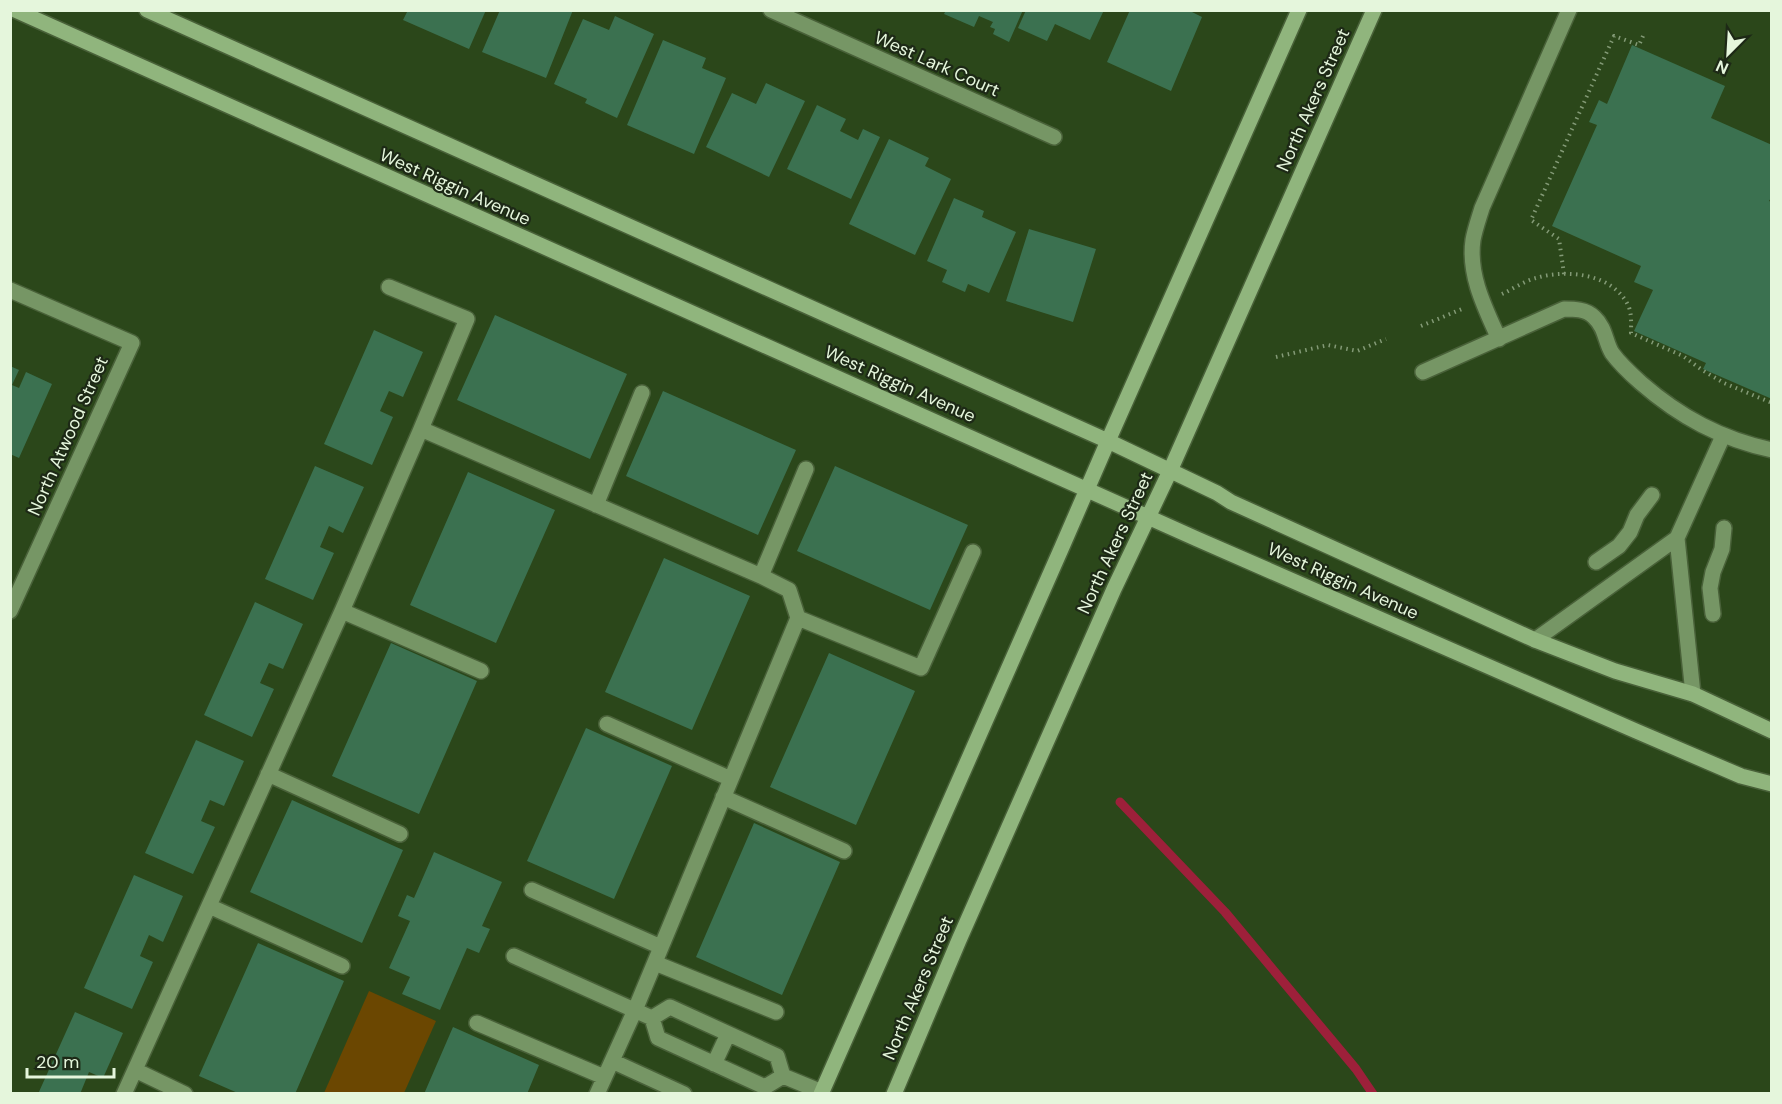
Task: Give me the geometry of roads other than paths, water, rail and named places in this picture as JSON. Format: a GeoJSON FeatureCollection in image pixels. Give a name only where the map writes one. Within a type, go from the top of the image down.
{"type":"FeatureCollection","features":[{"type":"Feature","properties":{"kind":"main road","name":"West Riggin Avenue"},"geometry":{"type":"LineString","coordinates":[[15,10],[1147,517],[1646,736],[1741,776],[1772,784]]}},
{"type":"Feature","properties":{"kind":"main road","name":"West Riggin Avenue"},"geometry":{"type":"LineString","coordinates":[[147,10],[1108,441],[1217,493],[1231,502],[1535,640],[1615,671],[1693,694],[1772,731]]}},
{"type":"Feature","properties":{"kind":"main road"},"geometry":{"type":"LineString","coordinates":[[821,1093],[1299,10]]}},
{"type":"Feature","properties":{"kind":"main road","name":"North Akers Street"},"geometry":{"type":"LineString","coordinates":[[894,1094],[1035,768],[1147,517],[1170,471],[1374,10]]}},
{"type":"Feature","properties":{"kind":"street","name":"West Lark Court"},"geometry":{"type":"LineString","coordinates":[[771,10],[1054,137]]}},
{"type":"Feature","properties":{"kind":"street"},"geometry":{"type":"LineString","coordinates":[[1499,339],[1474,274],[1473,240],[1482,208],[1569,10]]}},
{"type":"Feature","properties":{"kind":"street"},"geometry":{"type":"LineString","coordinates":[[124,1094],[342,611],[467,319],[389,287]]}},
{"type":"Feature","properties":{"kind":"street","name":"North Atwood Street"},"geometry":{"type":"LineString","coordinates":[[10,290],[132,343],[10,611]]}},
{"type":"Feature","properties":{"kind":"street"},"geometry":{"type":"LineString","coordinates":[[1423,372],[1564,309],[1579,309],[1593,315],[1605,330],[1612,352],[1659,399],[1689,419],[1723,436],[1772,450]]}},
{"type":"Feature","properties":{"kind":"street"},"geometry":{"type":"LineString","coordinates":[[596,505],[642,393]]}},
{"type":"Feature","properties":{"kind":"street"},"geometry":{"type":"LineString","coordinates":[[421,429],[789,590],[798,618],[655,963],[597,1094]]}},
{"type":"Feature","properties":{"kind":"street"},"geometry":{"type":"LineString","coordinates":[[1535,640],[1677,538],[1723,436]]}},
{"type":"Feature","properties":{"kind":"street"},"geometry":{"type":"LineString","coordinates":[[761,576],[806,470]]}},
{"type":"Feature","properties":{"kind":"street"},"geometry":{"type":"LineString","coordinates":[[1596,562],[1619,546],[1652,495]]}},
{"type":"Feature","properties":{"kind":"street"},"geometry":{"type":"LineString","coordinates":[[1713,615],[1710,588],[1713,572],[1722,549],[1724,528]]}},
{"type":"Feature","properties":{"kind":"street"},"geometry":{"type":"LineString","coordinates":[[1677,538],[1693,694]]}},
{"type":"Feature","properties":{"kind":"street"},"geometry":{"type":"LineString","coordinates":[[798,618],[921,669],[973,552]]}},
{"type":"Feature","properties":{"kind":"street"},"geometry":{"type":"LineString","coordinates":[[342,611],[481,671]]}},
{"type":"Feature","properties":{"kind":"street"},"geometry":{"type":"LineString","coordinates":[[607,724],[731,779]]}},
{"type":"Feature","properties":{"kind":"street"},"geometry":{"type":"LineString","coordinates":[[268,774],[400,834]]}},
{"type":"Feature","properties":{"kind":"street"},"geometry":{"type":"LineString","coordinates":[[723,797],[844,851]]}},
{"type":"Feature","properties":{"kind":"street"},"geometry":{"type":"LineString","coordinates":[[532,890],[661,947]]}},
{"type":"Feature","properties":{"kind":"street"},"geometry":{"type":"LineString","coordinates":[[208,906],[342,966]]}},
{"type":"Feature","properties":{"kind":"street"},"geometry":{"type":"LineString","coordinates":[[514,956],[652,1018],[658,1038],[765,1087],[783,1076]]}},
{"type":"Feature","properties":{"kind":"street"},"geometry":{"type":"LineString","coordinates":[[655,963],[776,1012]]}},
{"type":"Feature","properties":{"kind":"street"},"geometry":{"type":"LineString","coordinates":[[652,1018],[670,1007],[777,1056],[783,1076],[821,1093]]}},
{"type":"Feature","properties":{"kind":"street"},"geometry":{"type":"LineString","coordinates":[[477,1023],[604,1077]]}},
{"type":"Feature","properties":{"kind":"street"},"geometry":{"type":"LineString","coordinates":[[714,1064],[728,1034]]}},
{"type":"Feature","properties":{"kind":"street"},"geometry":{"type":"LineString","coordinates":[[612,1060],[684,1094]]}},
{"type":"Feature","properties":{"kind":"street"},"geometry":{"type":"LineString","coordinates":[[135,1070],[186,1094]]}},
{"type":"Feature","properties":{"kind":"waterway"},"geometry":{"type":"LineString","coordinates":[[1120,802],[1225,912],[1356,1069],[1373,1094]]}}]}
